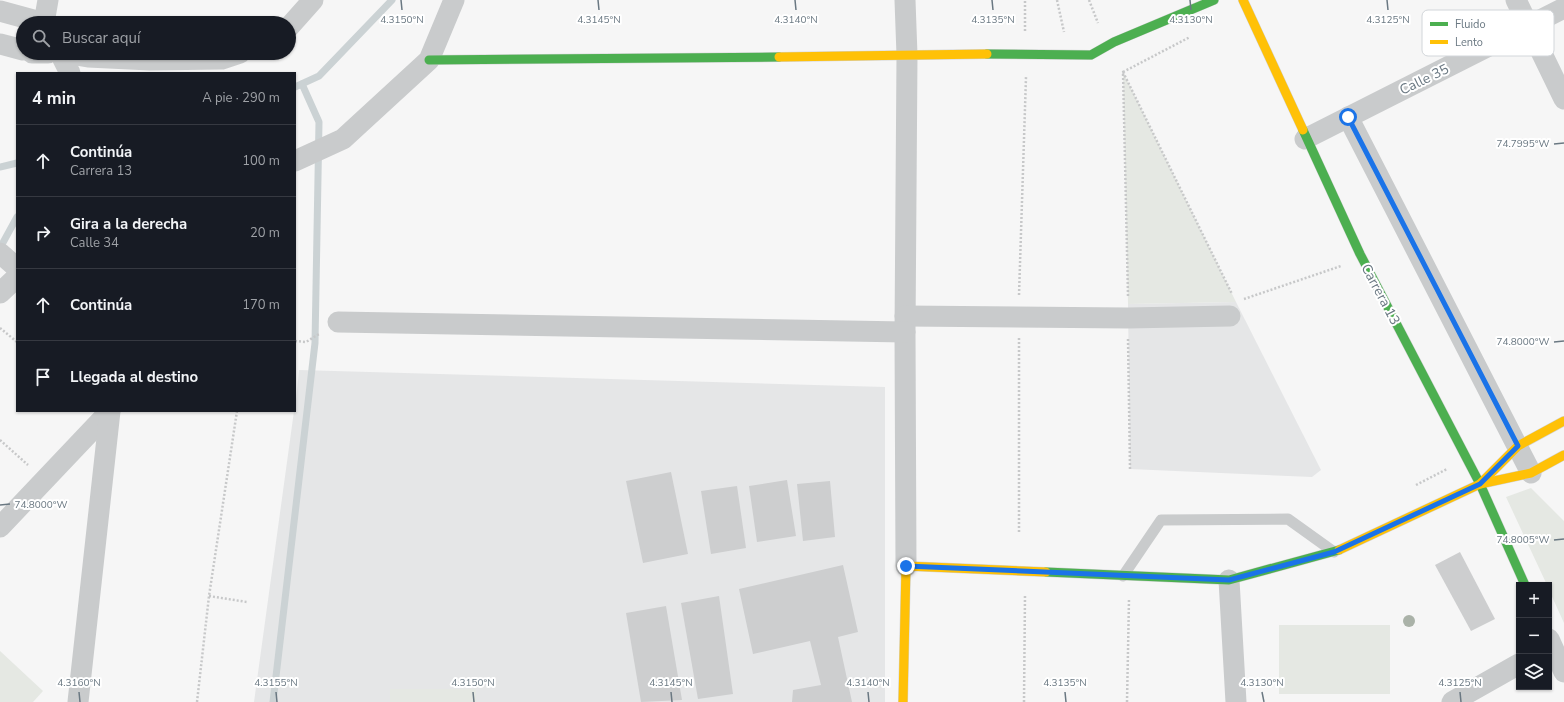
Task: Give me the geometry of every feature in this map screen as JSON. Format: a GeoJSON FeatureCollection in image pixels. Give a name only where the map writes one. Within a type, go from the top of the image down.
{"type":"FeatureCollection","features":[{"type":"Feature","properties":{"kind":"street"},"geometry":{"type":"LineString","coordinates":[[45,16],[48,0]]}},
{"type":"Feature","properties":{"kind":"street"},"geometry":{"type":"LineString","coordinates":[[296,19],[314,0]]}},
{"type":"Feature","properties":{"kind":"street"},"geometry":{"type":"LineString","coordinates":[[296,161],[344,139],[429,60],[454,0]]}},
{"type":"Feature","properties":{"kind":"street"},"geometry":{"type":"LineString","coordinates":[[903,702],[906,566],[905,324],[907,55],[905,0]]}},
{"type":"Feature","properties":{"kind":"street"},"geometry":{"type":"LineString","coordinates":[[429,60],[907,55],[1091,55],[1114,42],[1214,0]]}},
{"type":"Feature","properties":{"kind":"street","name":"Carrera 13"},"geometry":{"type":"LineString","coordinates":[[1243,0],[1305,139],[1360,254],[1480,484],[1524,582]]}},
{"type":"Feature","properties":{"kind":"street"},"geometry":{"type":"LineString","coordinates":[[1516,0],[1521,10]]}},
{"type":"Feature","properties":{"kind":"street","name":"Calle 35"},"geometry":{"type":"LineString","coordinates":[[1554,14],[1564,8]]}},
{"type":"Feature","properties":{"kind":"street"},"geometry":{"type":"LineString","coordinates":[[0,11],[18,16]]}},
{"type":"Feature","properties":{"kind":"street"},"geometry":{"type":"LineString","coordinates":[[0,44],[16,48]]}},
{"type":"Feature","properties":{"kind":"street","name":"Calle 35"},"geometry":{"type":"LineString","coordinates":[[1305,139],[1471,56]]}},
{"type":"Feature","properties":{"kind":"street"},"geometry":{"type":"LineString","coordinates":[[1544,56],[1564,99]]}},
{"type":"Feature","properties":{"kind":"street"},"geometry":{"type":"LineString","coordinates":[[1348,117],[1531,473]]}},
{"type":"Feature","properties":{"kind":"street"},"geometry":{"type":"LineString","coordinates":[[0,293],[16,278]]}},
{"type":"Feature","properties":{"kind":"street"},"geometry":{"type":"LineString","coordinates":[[331,326],[905,324],[1019,317],[1128,318],[1230,316]]}},
{"type":"Feature","properties":{"kind":"street"},"geometry":{"type":"LineString","coordinates":[[1,524],[109,412]]}},
{"type":"Feature","properties":{"kind":"street"},"geometry":{"type":"LineString","coordinates":[[78,702],[110,412]]}},
{"type":"Feature","properties":{"kind":"street"},"geometry":{"type":"LineString","coordinates":[[1480,484],[1518,446],[1564,421]]}},
{"type":"Feature","properties":{"kind":"street"},"geometry":{"type":"LineString","coordinates":[[906,566],[1229,580],[1334,552],[1480,484],[1531,473],[1564,455]]}},
{"type":"Feature","properties":{"kind":"street"},"geometry":{"type":"LineString","coordinates":[[1229,580],[1236,702]]}},
{"type":"Feature","properties":{"kind":"street"},"geometry":{"type":"LineString","coordinates":[[1552,648],[1564,672]]}},
{"type":"Feature","properties":{"kind":"street"},"geometry":{"type":"LineString","coordinates":[[1452,702],[1516,666]]}},
{"type":"Feature","properties":{"kind":"lane"},"geometry":{"type":"LineString","coordinates":[[1123,576],[1161,520],[1288,519],[1334,552]]}},
{"type":"Feature","properties":{"kind":"path"},"geometry":{"type":"LineString","coordinates":[[1025,0],[1025,32]]}},
{"type":"Feature","properties":{"kind":"path"},"geometry":{"type":"LineString","coordinates":[[1057,0],[1065,33]]}},
{"type":"Feature","properties":{"kind":"path"},"geometry":{"type":"LineString","coordinates":[[1088,0],[1098,23]]}},
{"type":"Feature","properties":{"kind":"path"},"geometry":{"type":"LineString","coordinates":[[1123,72],[1192,36]]}},
{"type":"Feature","properties":{"kind":"path"},"geometry":{"type":"LineString","coordinates":[[1019,532],[1019,317],[1026,72]]}},
{"type":"Feature","properties":{"kind":"path"},"geometry":{"type":"LineString","coordinates":[[1123,72],[1232,295]]}},
{"type":"Feature","properties":{"kind":"path"},"geometry":{"type":"LineString","coordinates":[[1123,72],[1130,469]]}},
{"type":"Feature","properties":{"kind":"path"},"geometry":{"type":"LineString","coordinates":[[1243,300],[1345,265]]}},
{"type":"Feature","properties":{"kind":"path"},"geometry":{"type":"LineString","coordinates":[[296,341],[306,342],[331,326]]}},
{"type":"Feature","properties":{"kind":"path"},"geometry":{"type":"LineString","coordinates":[[0,328],[16,341]]}},
{"type":"Feature","properties":{"kind":"path"},"geometry":{"type":"LineString","coordinates":[[197,702],[209,596],[237,412]]}},
{"type":"Feature","properties":{"kind":"path"},"geometry":{"type":"LineString","coordinates":[[0,440],[28,465]]}},
{"type":"Feature","properties":{"kind":"path"},"geometry":{"type":"LineString","coordinates":[[1024,702],[1025,595]]}},
{"type":"Feature","properties":{"kind":"path"},"geometry":{"type":"LineString","coordinates":[[209,596],[247,602]]}},
{"type":"Feature","properties":{"kind":"path"},"geometry":{"type":"LineString","coordinates":[[1127,702],[1130,598]]}},
{"type":"Feature","properties":{"kind":"shaded area"},"geometry":{"type":"Polygon","coordinates":[[[1123,72],[1236,302],[1128,304],[1123,72]]]}},
{"type":"Feature","properties":{"kind":"shaded area"},"geometry":{"type":"Polygon","coordinates":[[[1236,302],[1321,470],[1312,477],[1130,469],[1128,304],[1236,302]]]}},
{"type":"Feature","properties":{"kind":"shaded area"},"geometry":{"type":"Polygon","coordinates":[[[299,370],[885,387],[885,702],[254,702],[294,412],[296,412],[299,370]]]}},
{"type":"Feature","properties":{"kind":"shaded area"},"geometry":{"type":"Polygon","coordinates":[[[1531,488],[1564,521],[1564,623],[1552,597],[1552,582],[1546,582],[1506,497],[1531,488]]]}},
{"type":"Feature","properties":{"kind":"shaded area"},"geometry":{"type":"Polygon","coordinates":[[[1279,625],[1390,625],[1390,694],[1279,694],[1279,625]]]}},
{"type":"Feature","properties":{"kind":"shaded area"},"geometry":{"type":"Polygon","coordinates":[[[0,651],[43,691],[33,702],[0,702],[0,651]]]}},
{"type":"Feature","properties":{"kind":"shaded area"},"geometry":{"type":"Polygon","coordinates":[[[390,689],[476,689],[476,702],[390,702],[390,689]]]}},
{"type":"Feature","properties":{"kind":"building"},"geometry":{"type":"Polygon","coordinates":[[[671,472],[688,554],[643,563],[626,481],[671,472]]]}},
{"type":"Feature","properties":{"kind":"building"},"geometry":{"type":"Polygon","coordinates":[[[787,480],[796,536],[757,542],[749,486],[787,480]]]}},
{"type":"Feature","properties":{"kind":"building"},"geometry":{"type":"Polygon","coordinates":[[[830,481],[835,537],[803,541],[797,484],[830,481]]]}},
{"type":"Feature","properties":{"kind":"building"},"geometry":{"type":"Polygon","coordinates":[[[737,486],[746,548],[711,554],[701,491],[737,486]]]}},
{"type":"Feature","properties":{"kind":"building"},"geometry":{"type":"Polygon","coordinates":[[[1460,552],[1495,619],[1471,631],[1435,565],[1460,552]]]}},
{"type":"Feature","properties":{"kind":"building"},"geometry":{"type":"Polygon","coordinates":[[[843,565],[858,632],[838,637],[852,702],[792,702],[793,690],[821,685],[810,641],[753,654],[739,589],[843,565]]]}},
{"type":"Feature","properties":{"kind":"building"},"geometry":{"type":"Polygon","coordinates":[[[719,596],[733,694],[698,699],[681,603],[719,596]]]}},
{"type":"Feature","properties":{"kind":"building"},"geometry":{"type":"Polygon","coordinates":[[[666,606],[682,700],[641,702],[626,613],[666,606]]]}},
{"type":"Feature","properties":{"kind":"waterway"},"geometry":{"type":"LineString","coordinates":[[296,87],[319,76],[392,0]]}},
{"type":"Feature","properties":{"kind":"waterway"},"geometry":{"type":"LineString","coordinates":[[273,702],[315,343],[319,122],[302,84]]}},
{"type":"Feature","properties":{"kind":"waterway"},"geometry":{"type":"LineString","coordinates":[[0,167],[16,163]]}},
{"type":"Feature","properties":{"kind":"waterway"},"geometry":{"type":"LineString","coordinates":[[0,248],[16,219]]}},
{"type":"Feature","properties":{"kind":"traffic: fast"},"geometry":{"type":"LineString","coordinates":[[987,54],[1091,55],[1114,42],[1214,0]]}},
{"type":"Feature","properties":{"kind":"traffic: fast"},"geometry":{"type":"LineString","coordinates":[[429,60],[779,57]]}},
{"type":"Feature","properties":{"kind":"traffic: fast"},"geometry":{"type":"LineString","coordinates":[[1303,130],[1360,254],[1480,484],[1524,582]]}},
{"type":"Feature","properties":{"kind":"traffic: fast"},"geometry":{"type":"LineString","coordinates":[[1046,572],[1229,580],[1339,550]]}},
{"type":"Feature","properties":{"kind":"traffic: slow"},"geometry":{"type":"LineString","coordinates":[[1243,0],[1303,130]]}},
{"type":"Feature","properties":{"kind":"traffic: slow"},"geometry":{"type":"LineString","coordinates":[[779,57],[987,54]]}},
{"type":"Feature","properties":{"kind":"traffic: slow"},"geometry":{"type":"LineString","coordinates":[[1480,484],[1518,446],[1564,421]]}},
{"type":"Feature","properties":{"kind":"traffic: slow"},"geometry":{"type":"LineString","coordinates":[[1339,550],[1480,484],[1531,473],[1564,455]]}},
{"type":"Feature","properties":{"kind":"traffic: slow"},"geometry":{"type":"LineString","coordinates":[[903,702],[906,566],[1046,572]]}},
{"type":"Feature","properties":{"kind":"route"},"geometry":{"type":"LineString","coordinates":[[906,566],[1229,580],[1334,552],[1480,484],[1518,446],[1348,117]]}}]}
